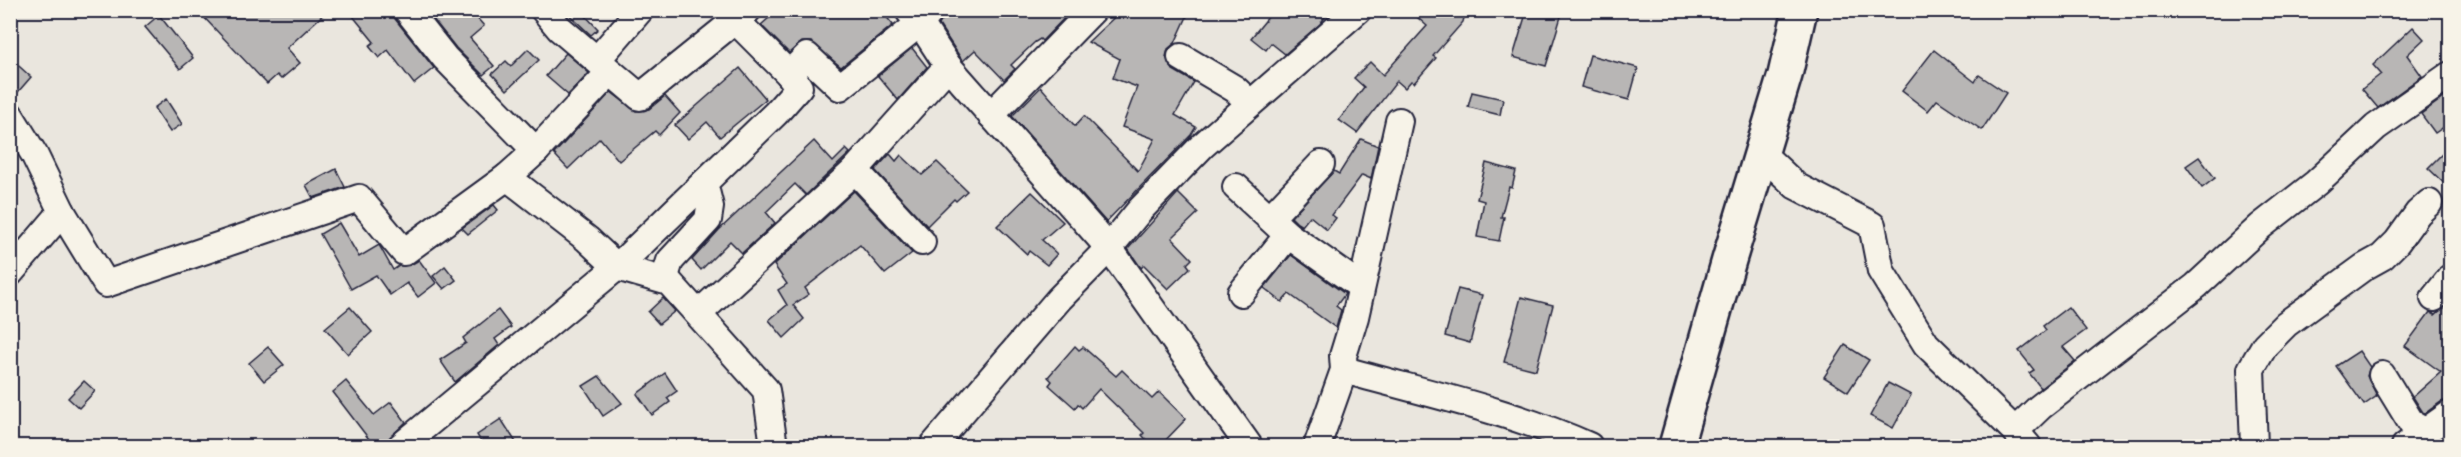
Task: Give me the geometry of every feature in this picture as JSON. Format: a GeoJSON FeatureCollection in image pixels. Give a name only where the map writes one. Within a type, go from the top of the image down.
{"type":"FeatureCollection","features":[{"type":"Feature","properties":{"kind":"highway"},"geometry":{"type":"LineString","coordinates":[[1676,447],[1785,75],[1800,10]]}},
{"type":"Feature","properties":{"kind":"street"},"geometry":{"type":"LineString","coordinates":[[407,10],[444,58],[536,151]]}},
{"type":"Feature","properties":{"kind":"street"},"geometry":{"type":"LineString","coordinates":[[413,443],[617,267],[799,87],[742,15],[640,97],[560,28],[544,10]]}},
{"type":"Feature","properties":{"kind":"street"},"geometry":{"type":"LineString","coordinates":[[10,115],[34,154],[62,212],[106,284],[359,198],[404,252],[507,177],[536,151],[603,66],[640,10]]}},
{"type":"Feature","properties":{"kind":"street"},"geometry":{"type":"LineString","coordinates":[[991,115],[1093,10]]}},
{"type":"Feature","properties":{"kind":"street"},"geometry":{"type":"LineString","coordinates":[[933,447],[1059,299],[1202,146],[1358,10]]}},
{"type":"Feature","properties":{"kind":"street"},"geometry":{"type":"LineString","coordinates":[[789,74],[807,56],[840,87],[921,15],[948,66],[1109,248],[1248,447]]}},
{"type":"Feature","properties":{"kind":"street"},"geometry":{"type":"LineString","coordinates":[[1181,57],[1235,89],[1250,103]]}},
{"type":"Feature","properties":{"kind":"street"},"geometry":{"type":"LineString","coordinates":[[698,314],[855,170],[948,66]]}},
{"type":"Feature","properties":{"kind":"street"},"geometry":{"type":"LineString","coordinates":[[1761,153],[1796,186],[1872,225],[1881,271],[1926,344],[2022,439],[2040,407],[2196,285],[2261,226],[2316,183],[2376,127],[2451,75]]}},
{"type":"Feature","properties":{"kind":"street"},"geometry":{"type":"LineString","coordinates":[[1317,447],[1344,370],[1343,356],[1399,121]]}},
{"type":"Feature","properties":{"kind":"street"},"geometry":{"type":"LineString","coordinates":[[1269,218],[1321,164]]}},
{"type":"Feature","properties":{"kind":"street"},"geometry":{"type":"LineString","coordinates":[[855,170],[922,242]]}},
{"type":"Feature","properties":{"kind":"street"},"geometry":{"type":"LineString","coordinates":[[507,177],[587,239],[617,267],[669,282],[766,390],[774,447]]}},
{"type":"Feature","properties":{"kind":"street"},"geometry":{"type":"LineString","coordinates":[[664,280],[670,261],[708,220],[710,207],[704,183]]}},
{"type":"Feature","properties":{"kind":"street"},"geometry":{"type":"LineString","coordinates":[[1236,187],[1288,235],[1360,286]]}},
{"type":"Feature","properties":{"kind":"street"},"geometry":{"type":"LineString","coordinates":[[2254,447],[2251,369],[2265,345],[2286,324],[2364,267],[2382,257],[2429,203]]}},
{"type":"Feature","properties":{"kind":"street"},"geometry":{"type":"LineString","coordinates":[[10,273],[62,212]]}},
{"type":"Feature","properties":{"kind":"street"},"geometry":{"type":"LineString","coordinates":[[1242,292],[1288,235]]}},
{"type":"Feature","properties":{"kind":"street"},"geometry":{"type":"LineString","coordinates":[[2434,298],[2451,278]]}},
{"type":"Feature","properties":{"kind":"street"},"geometry":{"type":"LineString","coordinates":[[1344,370],[1455,400],[1556,431],[1589,447]]}},
{"type":"Feature","properties":{"kind":"street"},"geometry":{"type":"LineString","coordinates":[[2382,375],[2412,424],[2421,429],[2415,441]]}},
{"type":"Feature","properties":{"kind":"street"},"geometry":{"type":"LineString","coordinates":[[2415,441],[2451,414]]}},
{"type":"Feature","properties":{"kind":"building"},"geometry":{"type":"Polygon","coordinates":[[[197,10],[328,10],[287,48],[300,63],[281,79],[277,75],[267,84],[197,10]]]}},
{"type":"Feature","properties":{"kind":"building"},"geometry":{"type":"Polygon","coordinates":[[[348,10],[392,10],[395,19],[434,68],[414,84],[388,50],[379,58],[369,46],[374,42],[348,10]]]}},
{"type":"Feature","properties":{"kind":"building"},"geometry":{"type":"Polygon","coordinates":[[[443,10],[470,10],[484,26],[470,38],[494,66],[483,75],[456,48],[433,19],[443,10]]]}},
{"type":"Feature","properties":{"kind":"building"},"geometry":{"type":"Polygon","coordinates":[[[564,10],[580,10],[598,29],[591,35],[564,10]]]}},
{"type":"Feature","properties":{"kind":"building"},"geometry":{"type":"Polygon","coordinates":[[[778,10],[881,10],[893,25],[841,67],[811,42],[802,42],[789,53],[761,25],[778,10]]]}},
{"type":"Feature","properties":{"kind":"building"},"geometry":{"type":"Polygon","coordinates":[[[947,10],[1072,10],[1042,41],[1040,39],[1035,42],[1011,65],[1015,69],[1004,80],[975,50],[963,61],[939,25],[947,10]]]}},
{"type":"Feature","properties":{"kind":"building"},"geometry":{"type":"Polygon","coordinates":[[[1122,10],[1190,10],[1175,43],[1168,49],[1166,57],[1173,70],[1194,82],[1175,115],[1196,127],[1191,135],[1106,222],[1012,116],[1041,87],[1075,126],[1084,116],[1138,171],[1155,139],[1122,127],[1137,87],[1113,78],[1120,59],[1088,42],[1122,10]]]}},
{"type":"Feature","properties":{"kind":"building"},"geometry":{"type":"Polygon","coordinates":[[[1274,10],[1330,10],[1320,24],[1285,54],[1271,43],[1266,50],[1251,38],[1274,10]]]}},
{"type":"Feature","properties":{"kind":"building"},"geometry":{"type":"Polygon","coordinates":[[[1409,10],[1466,10],[1463,22],[1433,56],[1436,58],[1414,83],[1411,81],[1405,88],[1397,81],[1357,133],[1339,120],[1364,87],[1354,78],[1370,62],[1383,75],[1427,26],[1409,10]]]}},
{"type":"Feature","properties":{"kind":"building"},"geometry":{"type":"Polygon","coordinates":[[[1527,10],[1563,10],[1546,66],[1513,57],[1527,10]]]}},
{"type":"Feature","properties":{"kind":"building"},"geometry":{"type":"Polygon","coordinates":[[[159,15],[193,58],[180,69],[145,27],[159,15]]]}},
{"type":"Feature","properties":{"kind":"building"},"geometry":{"type":"Polygon","coordinates":[[[2413,27],[2424,39],[2407,55],[2422,76],[2378,108],[2362,89],[2381,74],[2373,65],[2413,27]]]}},
{"type":"Feature","properties":{"kind":"building"},"geometry":{"type":"Polygon","coordinates":[[[912,48],[927,67],[898,100],[878,76],[912,48]]]}},
{"type":"Feature","properties":{"kind":"building"},"geometry":{"type":"Polygon","coordinates":[[[528,49],[539,60],[507,90],[492,74],[506,61],[511,66],[528,49]]]}},
{"type":"Feature","properties":{"kind":"building"},"geometry":{"type":"Polygon","coordinates":[[[1934,50],[1975,82],[1979,75],[2006,93],[1982,130],[1937,100],[1928,111],[1902,91],[1934,50]]]}},
{"type":"Feature","properties":{"kind":"building"},"geometry":{"type":"Polygon","coordinates":[[[566,53],[589,73],[568,95],[546,76],[566,53]]]}},
{"type":"Feature","properties":{"kind":"building"},"geometry":{"type":"Polygon","coordinates":[[[1590,55],[1638,68],[1629,100],[1581,87],[1590,55]]]}},
{"type":"Feature","properties":{"kind":"building"},"geometry":{"type":"Polygon","coordinates":[[[10,58],[31,77],[11,100],[10,100],[10,58]]]}},
{"type":"Feature","properties":{"kind":"building"},"geometry":{"type":"Polygon","coordinates":[[[740,68],[766,99],[720,137],[707,122],[688,139],[675,125],[740,68]]]}},
{"type":"Feature","properties":{"kind":"building"},"geometry":{"type":"Polygon","coordinates":[[[611,92],[636,111],[649,109],[665,96],[680,113],[659,135],[655,131],[619,161],[600,138],[568,169],[554,154],[611,92]]]}},
{"type":"Feature","properties":{"kind":"building"},"geometry":{"type":"Polygon","coordinates":[[[1472,92],[1503,99],[1500,115],[1468,107],[1472,92]]]}},
{"type":"Feature","properties":{"kind":"building"},"geometry":{"type":"Polygon","coordinates":[[[2450,93],[2451,122],[2435,133],[2421,114],[2450,93]]]}},
{"type":"Feature","properties":{"kind":"building"},"geometry":{"type":"Polygon","coordinates":[[[166,99],[182,124],[170,132],[154,108],[166,99]]]}},
{"type":"Feature","properties":{"kind":"building"},"geometry":{"type":"Polygon","coordinates":[[[1361,139],[1378,146],[1371,179],[1362,175],[1332,215],[1336,218],[1327,230],[1310,216],[1302,226],[1297,223],[1291,217],[1334,171],[1339,174],[1361,139]]]}},
{"type":"Feature","properties":{"kind":"building"},"geometry":{"type":"Polygon","coordinates":[[[814,141],[833,162],[846,149],[850,153],[806,195],[795,184],[766,212],[775,223],[742,253],[730,241],[701,270],[692,260],[719,230],[814,141]]]}},
{"type":"Feature","properties":{"kind":"building"},"geometry":{"type":"Polygon","coordinates":[[[2451,145],[2451,190],[2428,168],[2451,145]]]}},
{"type":"Feature","properties":{"kind":"building"},"geometry":{"type":"Polygon","coordinates":[[[890,154],[896,161],[901,155],[922,175],[937,162],[967,191],[956,201],[954,199],[927,226],[875,170],[890,154]]]}},
{"type":"Feature","properties":{"kind":"building"},"geometry":{"type":"Polygon","coordinates":[[[2199,157],[2215,178],[2202,188],[2186,166],[2199,157]]]}},
{"type":"Feature","properties":{"kind":"building"},"geometry":{"type":"Polygon","coordinates":[[[1486,163],[1516,171],[1501,217],[1504,217],[1499,241],[1477,237],[1484,201],[1477,199],[1486,163]]]}},
{"type":"Feature","properties":{"kind":"building"},"geometry":{"type":"Polygon","coordinates":[[[336,169],[345,187],[313,198],[306,185],[336,169]]]}},
{"type":"Feature","properties":{"kind":"building"},"geometry":{"type":"Polygon","coordinates":[[[854,191],[912,253],[885,274],[860,245],[805,288],[809,294],[793,305],[804,319],[784,338],[769,320],[787,305],[778,290],[787,284],[774,265],[854,191]]]}},
{"type":"Feature","properties":{"kind":"building"},"geometry":{"type":"Polygon","coordinates":[[[1032,192],[1063,222],[1042,240],[1057,254],[1047,265],[1029,251],[1027,254],[997,226],[1032,192]]]}},
{"type":"Feature","properties":{"kind":"building"},"geometry":{"type":"Polygon","coordinates":[[[1178,193],[1198,213],[1172,238],[1192,259],[1187,264],[1190,268],[1168,289],[1144,265],[1141,268],[1128,249],[1178,193]]]}},
{"type":"Feature","properties":{"kind":"building"},"geometry":{"type":"Polygon","coordinates":[[[494,205],[498,210],[468,234],[462,228],[494,205]]]}},
{"type":"Feature","properties":{"kind":"building"},"geometry":{"type":"Polygon","coordinates":[[[339,223],[359,257],[379,245],[393,270],[419,260],[436,283],[418,297],[407,283],[390,295],[376,275],[351,289],[320,234],[339,223]]]}},
{"type":"Feature","properties":{"kind":"building"},"geometry":{"type":"Polygon","coordinates":[[[1291,255],[1345,294],[1336,306],[1341,310],[1336,328],[1289,294],[1282,302],[1264,288],[1291,255]]]}},
{"type":"Feature","properties":{"kind":"building"},"geometry":{"type":"Polygon","coordinates":[[[445,266],[456,280],[444,289],[433,276],[445,266]]]}},
{"type":"Feature","properties":{"kind":"building"},"geometry":{"type":"Polygon","coordinates":[[[1458,289],[1482,295],[1470,343],[1445,336],[1458,289]]]}},
{"type":"Feature","properties":{"kind":"building"},"geometry":{"type":"Polygon","coordinates":[[[1521,297],[1553,305],[1536,370],[1504,362],[1521,297]]]}},
{"type":"Feature","properties":{"kind":"building"},"geometry":{"type":"Polygon","coordinates":[[[663,298],[675,311],[659,324],[648,312],[663,298]]]}},
{"type":"Feature","properties":{"kind":"building"},"geometry":{"type":"Polygon","coordinates":[[[2451,301],[2451,399],[2441,402],[2424,414],[2413,397],[2441,372],[2405,346],[2430,312],[2435,315],[2451,301]]]}},
{"type":"Feature","properties":{"kind":"building"},"geometry":{"type":"Polygon","coordinates":[[[350,307],[372,332],[348,354],[325,328],[350,307]]]}},
{"type":"Feature","properties":{"kind":"building"},"geometry":{"type":"Polygon","coordinates":[[[2068,307],[2086,330],[2063,347],[2075,361],[2041,388],[2029,373],[2034,370],[2019,351],[2046,330],[2043,326],[2068,307]]]}},
{"type":"Feature","properties":{"kind":"building"},"geometry":{"type":"Polygon","coordinates":[[[498,310],[511,327],[495,339],[499,345],[455,382],[440,360],[466,343],[463,338],[498,310]]]}},
{"type":"Feature","properties":{"kind":"building"},"geometry":{"type":"Polygon","coordinates":[[[1845,345],[1869,360],[1848,392],[1824,377],[1845,345]]]}},
{"type":"Feature","properties":{"kind":"building"},"geometry":{"type":"Polygon","coordinates":[[[1075,346],[1079,350],[1083,347],[1116,376],[1122,370],[1152,399],[1159,392],[1186,419],[1159,447],[1153,447],[1142,435],[1144,433],[1099,389],[1082,408],[1078,404],[1075,408],[1049,385],[1052,381],[1048,377],[1075,346]]]}},
{"type":"Feature","properties":{"kind":"building"},"geometry":{"type":"Polygon","coordinates":[[[268,347],[284,365],[264,381],[249,363],[268,347]]]}},
{"type":"Feature","properties":{"kind":"building"},"geometry":{"type":"Polygon","coordinates":[[[2359,351],[2370,367],[2367,376],[2377,396],[2364,405],[2336,366],[2359,351]]]}},
{"type":"Feature","properties":{"kind":"building"},"geometry":{"type":"Polygon","coordinates":[[[665,373],[677,391],[667,398],[670,402],[652,415],[637,394],[665,373]]]}},
{"type":"Feature","properties":{"kind":"building"},"geometry":{"type":"Polygon","coordinates":[[[599,376],[622,403],[603,416],[583,386],[599,376]]]}},
{"type":"Feature","properties":{"kind":"building"},"geometry":{"type":"Polygon","coordinates":[[[84,381],[95,391],[79,408],[68,398],[84,381]]]}},
{"type":"Feature","properties":{"kind":"building"},"geometry":{"type":"Polygon","coordinates":[[[346,381],[374,415],[391,402],[406,422],[380,447],[375,447],[333,392],[346,381]]]}},
{"type":"Feature","properties":{"kind":"building"},"geometry":{"type":"Polygon","coordinates":[[[1888,383],[1911,395],[1893,428],[1870,416],[1888,383]]]}},
{"type":"Feature","properties":{"kind":"building"},"geometry":{"type":"Polygon","coordinates":[[[501,419],[519,447],[484,447],[477,435],[501,419]]]}}]}
